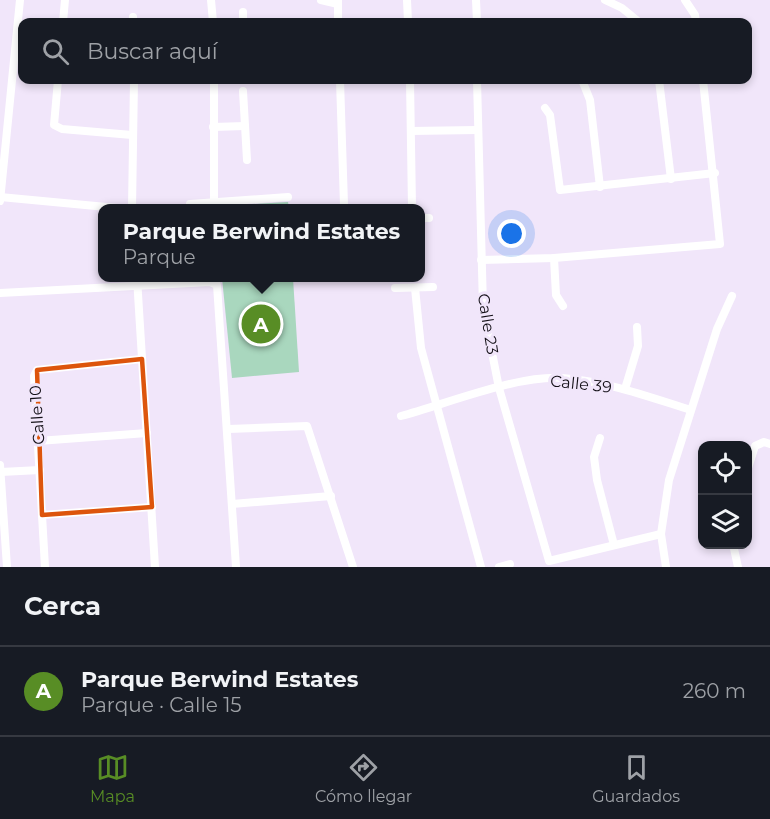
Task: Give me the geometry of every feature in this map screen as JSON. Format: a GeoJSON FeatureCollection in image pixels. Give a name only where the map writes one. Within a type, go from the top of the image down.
{"type":"FeatureCollection","features":[{"type":"Feature","properties":{"kind":"street"},"geometry":{"type":"LineString","coordinates":[[18,18],[20,0]]}},
{"type":"Feature","properties":{"kind":"street"},"geometry":{"type":"LineString","coordinates":[[63,18],[65,0]]}},
{"type":"Feature","properties":{"kind":"street"},"geometry":{"type":"LineString","coordinates":[[211,0],[213,18]]}},
{"type":"Feature","properties":{"kind":"street"},"geometry":{"type":"LineString","coordinates":[[321,0],[338,2],[338,18]]}},
{"type":"Feature","properties":{"kind":"street"},"geometry":{"type":"LineString","coordinates":[[407,0],[408,18]]}},
{"type":"Feature","properties":{"kind":"street"},"geometry":{"type":"LineString","coordinates":[[476,0],[477,18]]}},
{"type":"Feature","properties":{"kind":"street"},"geometry":{"type":"LineString","coordinates":[[606,0],[622,8],[634,18]]}},
{"type":"Feature","properties":{"kind":"street"},"geometry":{"type":"LineString","coordinates":[[685,0],[695,18]]}},
{"type":"Feature","properties":{"kind":"street"},"geometry":{"type":"LineString","coordinates":[[243,12],[243,18]]}},
{"type":"Feature","properties":{"kind":"street"},"geometry":{"type":"LineString","coordinates":[[0,201],[18,20]]}},
{"type":"Feature","properties":{"kind":"street"},"geometry":{"type":"LineString","coordinates":[[58,84],[54,125],[62,129],[132,135]]}},
{"type":"Feature","properties":{"kind":"street"},"geometry":{"type":"LineString","coordinates":[[132,204],[134,84]]}},
{"type":"Feature","properties":{"kind":"street"},"geometry":{"type":"LineString","coordinates":[[214,84],[214,202]]}},
{"type":"Feature","properties":{"kind":"street"},"geometry":{"type":"LineString","coordinates":[[340,84],[344,204]]}},
{"type":"Feature","properties":{"kind":"street"},"geometry":{"type":"LineString","coordinates":[[410,84],[412,204]]}},
{"type":"Feature","properties":{"kind":"street","name":"Calle 23"},"geometry":{"type":"LineString","coordinates":[[477,84],[483,307],[500,388],[549,561],[614,544]]}},
{"type":"Feature","properties":{"kind":"street"},"geometry":{"type":"LineString","coordinates":[[584,84],[590,100],[600,187]]}},
{"type":"Feature","properties":{"kind":"street"},"geometry":{"type":"LineString","coordinates":[[659,84],[671,179]]}},
{"type":"Feature","properties":{"kind":"street"},"geometry":{"type":"LineString","coordinates":[[481,260],[554,258],[720,244],[715,173],[704,84]]}},
{"type":"Feature","properties":{"kind":"street"},"geometry":{"type":"LineString","coordinates":[[243,91],[247,160]]}},
{"type":"Feature","properties":{"kind":"street"},"geometry":{"type":"LineString","coordinates":[[545,108],[550,115],[560,190],[715,173]]}},
{"type":"Feature","properties":{"kind":"street"},"geometry":{"type":"LineString","coordinates":[[213,127],[245,126]]}},
{"type":"Feature","properties":{"kind":"street"},"geometry":{"type":"LineString","coordinates":[[411,131],[477,130]]}},
{"type":"Feature","properties":{"kind":"street"},"geometry":{"type":"LineString","coordinates":[[0,197],[98,206]]}},
{"type":"Feature","properties":{"kind":"street"},"geometry":{"type":"LineString","coordinates":[[190,204],[288,197]]}},
{"type":"Feature","properties":{"kind":"street"},"geometry":{"type":"LineString","coordinates":[[554,258],[556,295],[563,306]]}},
{"type":"Feature","properties":{"kind":"street"},"geometry":{"type":"LineString","coordinates":[[0,293],[126,282]]}},
{"type":"Feature","properties":{"kind":"street"},"geometry":{"type":"LineString","coordinates":[[137,282],[155,567]]}},
{"type":"Feature","properties":{"kind":"street"},"geometry":{"type":"LineString","coordinates":[[210,282],[216,285],[236,567]]}},
{"type":"Feature","properties":{"kind":"street"},"geometry":{"type":"LineString","coordinates":[[395,288],[433,287]]}},
{"type":"Feature","properties":{"kind":"street"},"geometry":{"type":"LineString","coordinates":[[415,288],[421,348],[435,407],[481,567]]}},
{"type":"Feature","properties":{"kind":"street"},"geometry":{"type":"LineString","coordinates":[[666,567],[661,534],[669,480],[717,329],[732,296]]}},
{"type":"Feature","properties":{"kind":"street"},"geometry":{"type":"LineString","coordinates":[[625,389],[638,346],[638,327]]}},
{"type":"Feature","properties":{"kind":"street","name":"Calle 10"},"geometry":{"type":"LineString","coordinates":[[45,567],[34,376],[37,370],[142,359]]}},
{"type":"Feature","properties":{"kind":"street","name":"Calle 39"},"geometry":{"type":"LineString","coordinates":[[401,416],[532,380],[561,378],[625,389],[691,410]]}},
{"type":"Feature","properties":{"kind":"street"},"geometry":{"type":"LineString","coordinates":[[228,429],[307,426],[352,567]]}},
{"type":"Feature","properties":{"kind":"street"},"geometry":{"type":"LineString","coordinates":[[39,441],[147,433]]}},
{"type":"Feature","properties":{"kind":"street"},"geometry":{"type":"LineString","coordinates":[[600,438],[594,457],[597,480],[614,544],[661,534]]}},
{"type":"Feature","properties":{"kind":"street"},"geometry":{"type":"LineString","coordinates":[[752,454],[755,446],[764,442],[770,444]]}},
{"type":"Feature","properties":{"kind":"street"},"geometry":{"type":"LineString","coordinates":[[0,465],[7,567]]}},
{"type":"Feature","properties":{"kind":"street"},"geometry":{"type":"LineString","coordinates":[[0,472],[40,470]]}},
{"type":"Feature","properties":{"kind":"street"},"geometry":{"type":"LineString","coordinates":[[232,504],[330,496]]}},
{"type":"Feature","properties":{"kind":"street"},"geometry":{"type":"LineString","coordinates":[[42,515],[152,507]]}},
{"type":"Feature","properties":{"kind":"street"},"geometry":{"type":"LineString","coordinates":[[734,549],[738,567]]}},
{"type":"Feature","properties":{"kind":"street"},"geometry":{"type":"LineString","coordinates":[[499,567],[510,564]]}},
{"type":"Feature","properties":{"kind":"highlighted area"},"geometry":{"type":"Polygon","coordinates":[[[142,359],[152,507],[42,515],[37,370],[142,359]]]}},
{"type":"Feature","properties":{"kind":"green space"},"geometry":{"type":"Polygon","coordinates":[[[288,202],[288,204],[254,204],[288,202]]]}},
{"type":"Feature","properties":{"kind":"green space"},"geometry":{"type":"Polygon","coordinates":[[[222,282],[293,282],[299,372],[232,378],[222,282]]]}},
{"type":"Feature","properties":{"kind":"place","name":"Parque Berwind Estates"},"geometry":{"type":"Point","coordinates":[261,324]}}]}
